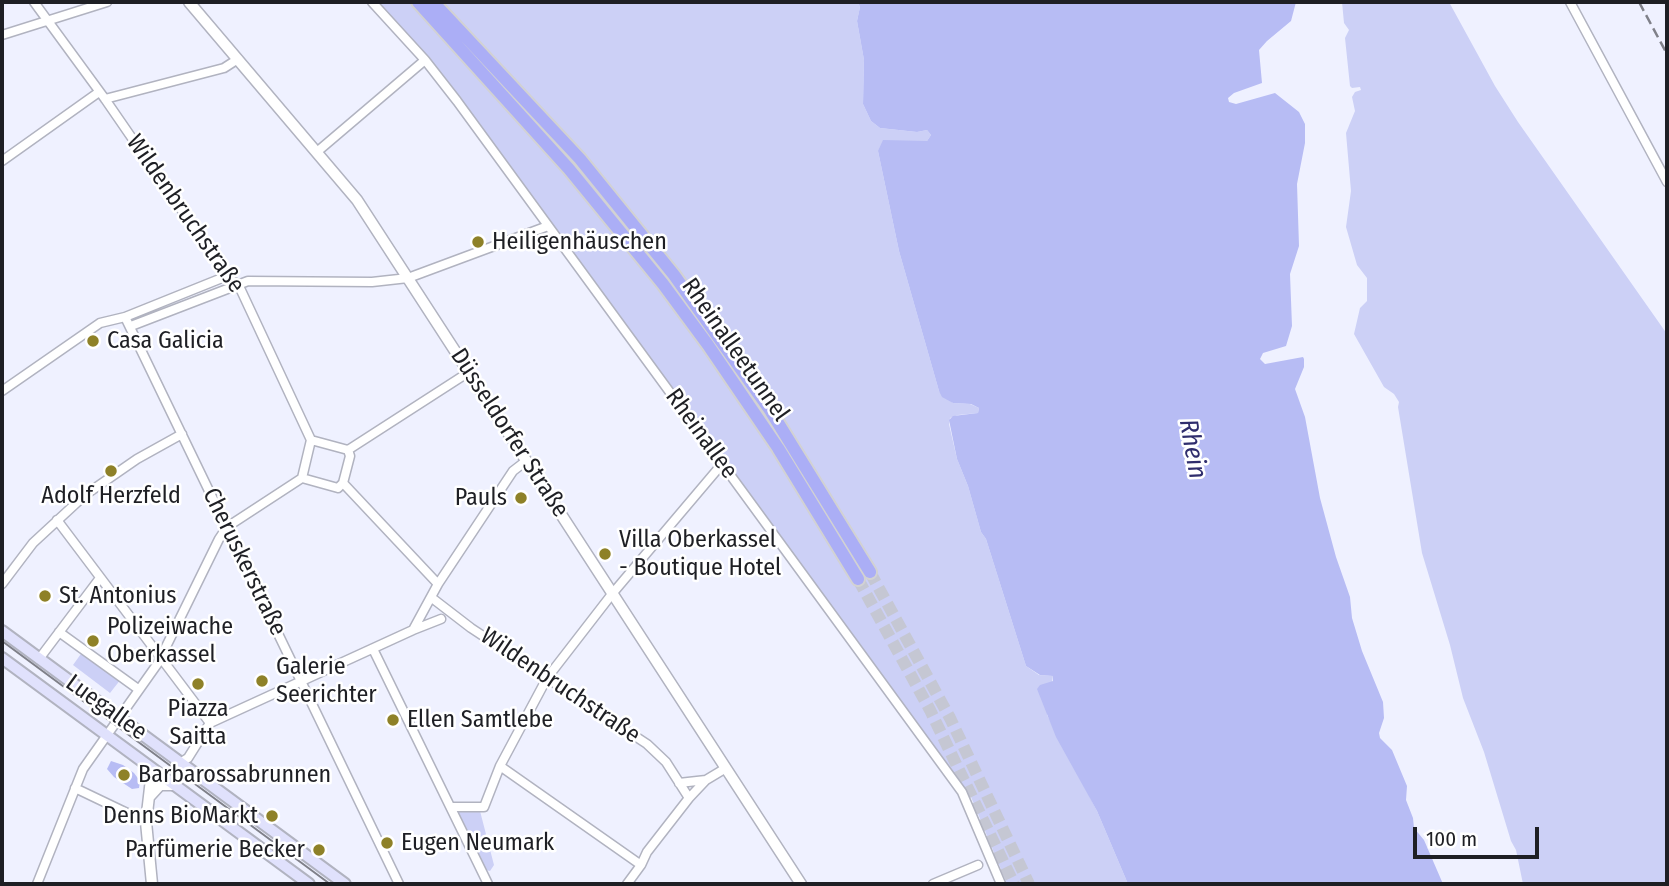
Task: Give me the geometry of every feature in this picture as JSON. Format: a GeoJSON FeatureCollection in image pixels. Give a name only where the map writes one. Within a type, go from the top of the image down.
{"type":"FeatureCollection","features":[{"type":"Feature","properties":{"kind":"highway","name":"Rheinalleetunnel"},"geometry":{"type":"LineString","coordinates":[[418,2],[553,150],[663,284],[759,418],[858,579]]}},
{"type":"Feature","properties":{"kind":"highway","name":"Rheinalleetunnel"},"geometry":{"type":"LineString","coordinates":[[433,2],[572,151],[674,275],[764,401],[870,572]]}},
{"type":"Feature","properties":{"kind":"main road","name":"Luegallee"},"geometry":{"type":"LineString","coordinates":[[2,632],[345,884]]}},
{"type":"Feature","properties":{"kind":"main road","name":"Luegallee"},"geometry":{"type":"LineString","coordinates":[[2,658],[108,732],[148,766],[309,884]]}},
{"type":"Feature","properties":{"kind":"main road"},"geometry":{"type":"LineString","coordinates":[[148,766],[151,779]]}},
{"type":"Feature","properties":{"kind":"street","name":"Wildenbruchstraße"},"geometry":{"type":"LineString","coordinates":[[34,2],[227,276],[239,286],[311,440]]}},
{"type":"Feature","properties":{"kind":"street"},"geometry":{"type":"LineString","coordinates":[[2,35],[107,2]]}},
{"type":"Feature","properties":{"kind":"street","name":"Düsseldorfer Straße"},"geometry":{"type":"LineString","coordinates":[[189,2],[357,200],[801,884]]}},
{"type":"Feature","properties":{"kind":"street","name":"Rheinallee"},"geometry":{"type":"LineString","coordinates":[[372,2],[425,60],[962,792],[1001,884]]}},
{"type":"Feature","properties":{"kind":"street"},"geometry":{"type":"LineString","coordinates":[[1570,2],[1667,182]]}},
{"type":"Feature","properties":{"kind":"street"},"geometry":{"type":"LineString","coordinates":[[2,161],[102,95],[225,68],[238,59]]}},
{"type":"Feature","properties":{"kind":"street"},"geometry":{"type":"LineString","coordinates":[[318,151],[425,60]]}},
{"type":"Feature","properties":{"kind":"street"},"geometry":{"type":"LineString","coordinates":[[131,326],[248,281],[372,282],[408,278],[548,226]]}},
{"type":"Feature","properties":{"kind":"street"},"geometry":{"type":"LineString","coordinates":[[2,391],[58,349],[100,323],[125,317],[227,276]]}},
{"type":"Feature","properties":{"kind":"street","name":"Cheruskerstraße"},"geometry":{"type":"LineString","coordinates":[[125,317],[399,884]]}},
{"type":"Feature","properties":{"kind":"street"},"geometry":{"type":"LineString","coordinates":[[37,884],[83,769],[161,657],[227,527],[302,478],[311,440],[348,450],[469,372]]}},
{"type":"Feature","properties":{"kind":"street"},"geometry":{"type":"LineString","coordinates":[[2,584],[33,543],[57,520],[109,477],[182,433]]}},
{"type":"Feature","properties":{"kind":"street"},"geometry":{"type":"LineString","coordinates":[[302,478],[338,488],[343,483],[350,456],[348,450]]}},
{"type":"Feature","properties":{"kind":"street"},"geometry":{"type":"LineString","coordinates":[[413,630],[439,584],[513,471],[526,461]]}},
{"type":"Feature","properties":{"kind":"street"},"geometry":{"type":"LineString","coordinates":[[451,807],[484,807],[500,766],[547,678],[612,594],[722,464]]}},
{"type":"Feature","properties":{"kind":"street"},"geometry":{"type":"LineString","coordinates":[[343,483],[439,584]]}},
{"type":"Feature","properties":{"kind":"street"},"geometry":{"type":"LineString","coordinates":[[57,520],[210,723]]}},
{"type":"Feature","properties":{"kind":"street"},"geometry":{"type":"LineString","coordinates":[[39,659],[100,578]]}},
{"type":"Feature","properties":{"kind":"street","name":"Wildenbruchstraße"},"geometry":{"type":"LineString","coordinates":[[432,598],[471,628],[658,753],[689,798]]}},
{"type":"Feature","properties":{"kind":"street"},"geometry":{"type":"LineString","coordinates":[[180,762],[188,758],[210,723],[441,619]]}},
{"type":"Feature","properties":{"kind":"street","name":"Luegallee"},"geometry":{"type":"LineString","coordinates":[[59,632],[138,689]]}},
{"type":"Feature","properties":{"kind":"street"},"geometry":{"type":"LineString","coordinates":[[373,649],[488,884]]}},
{"type":"Feature","properties":{"kind":"street"},"geometry":{"type":"LineString","coordinates":[[500,766],[641,866]]}},
{"type":"Feature","properties":{"kind":"street"},"geometry":{"type":"LineString","coordinates":[[627,884],[641,866],[647,852],[689,798],[706,780],[726,768]]}},
{"type":"Feature","properties":{"kind":"street"},"geometry":{"type":"LineString","coordinates":[[151,779],[146,822],[152,884]]}},
{"type":"Feature","properties":{"kind":"street"},"geometry":{"type":"LineString","coordinates":[[679,783],[706,780]]}},
{"type":"Feature","properties":{"kind":"street"},"geometry":{"type":"LineString","coordinates":[[149,798],[160,785],[175,785]]}},
{"type":"Feature","properties":{"kind":"street"},"geometry":{"type":"LineString","coordinates":[[75,788],[146,822]]}},
{"type":"Feature","properties":{"kind":"street"},"geometry":{"type":"LineString","coordinates":[[933,884],[978,865]]}},
{"type":"Feature","properties":{"kind":"shaded area"},"geometry":{"type":"Polygon","coordinates":[[[377,2],[858,2],[860,7],[857,21],[864,60],[863,104],[871,121],[880,128],[917,132],[927,130],[931,135],[927,141],[916,141],[878,151],[899,251],[939,391],[953,403],[970,404],[979,408],[978,413],[950,418],[957,459],[981,532],[986,539],[1026,666],[1039,675],[1053,676],[1047,715],[1097,811],[1128,884],[1007,884],[971,797],[491,140],[377,2]]]}},
{"type":"Feature","properties":{"kind":"shaded area"},"geometry":{"type":"Polygon","coordinates":[[[1342,2],[1449,2],[1518,122],[1667,334],[1667,884],[1523,884],[1516,850],[1463,698],[1422,553],[1399,402],[1394,394],[1384,387],[1354,334],[1360,308],[1367,301],[1367,278],[1357,265],[1346,227],[1351,191],[1346,133],[1355,111],[1352,97],[1355,92],[1361,90],[1360,87],[1350,86],[1345,38],[1349,30],[1344,23],[1342,2]]]}},
{"type":"Feature","properties":{"kind":"shaded area"},"geometry":{"type":"Polygon","coordinates":[[[83,651],[121,679],[110,693],[73,665],[83,651]]]}},
{"type":"Feature","properties":{"kind":"shaded area"},"geometry":{"type":"Polygon","coordinates":[[[459,811],[480,811],[494,865],[490,871],[486,870],[459,811]]]}},
{"type":"Feature","properties":{"kind":"water","name":"Rhein"},"geometry":{"type":"Polygon","coordinates":[[[858,2],[1296,2],[1291,21],[1259,50],[1262,83],[1234,93],[1228,98],[1229,102],[1236,104],[1275,93],[1299,112],[1305,124],[1305,143],[1297,184],[1299,246],[1290,274],[1292,326],[1286,346],[1263,353],[1260,359],[1265,364],[1303,357],[1304,359],[1304,367],[1295,389],[1305,417],[1320,498],[1350,597],[1352,618],[1383,702],[1384,718],[1380,738],[1392,750],[1407,786],[1406,800],[1414,828],[1424,840],[1443,884],[1128,884],[1097,811],[1056,737],[1037,689],[1040,685],[1053,681],[1053,676],[1040,675],[1026,666],[986,539],[981,532],[957,459],[949,420],[953,416],[978,413],[979,408],[971,404],[953,403],[942,397],[939,391],[899,251],[878,151],[883,140],[927,141],[931,135],[927,130],[917,132],[880,128],[871,121],[863,104],[864,60],[857,21],[860,7],[858,2]]]}},
{"type":"Feature","properties":{"kind":"water","name":"Barbarossabrunnen"},"geometry":{"type":"Polygon","coordinates":[[[111,761],[134,773],[140,781],[139,788],[132,789],[114,777],[107,769],[111,761]]]}},
{"type":"Feature","properties":{"kind":"tunnel"},"geometry":{"type":"LineString","coordinates":[[870,572],[950,718],[1029,884]]}},
{"type":"Feature","properties":{"kind":"tunnel"},"geometry":{"type":"LineString","coordinates":[[858,579],[930,710],[1014,884]]}},
{"type":"Feature","properties":{"kind":"tram line"},"geometry":{"type":"LineString","coordinates":[[2,641],[330,884]]}},
{"type":"Feature","properties":{"kind":"railway"},"geometry":{"type":"LineString","coordinates":[[1639,2],[1667,54]]}},
{"type":"Feature","properties":{"kind":"place","name":"Heiligenhäuschen"},"geometry":{"type":"Point","coordinates":[478,242]}},
{"type":"Feature","properties":{"kind":"place","name":"Casa Galicia"},"geometry":{"type":"Point","coordinates":[93,341]}},
{"type":"Feature","properties":{"kind":"place","name":"Adolf Herzfeld"},"geometry":{"type":"Point","coordinates":[111,471]}},
{"type":"Feature","properties":{"kind":"place","name":"Pauls"},"geometry":{"type":"Point","coordinates":[521,498]}},
{"type":"Feature","properties":{"kind":"place","name":"Villa Oberkassel - Boutique Hotel"},"geometry":{"type":"Point","coordinates":[605,554]}},
{"type":"Feature","properties":{"kind":"place","name":"St. Antonius"},"geometry":{"type":"Point","coordinates":[45,596]}},
{"type":"Feature","properties":{"kind":"place","name":"Polizeiwache Oberkassel"},"geometry":{"type":"Point","coordinates":[93,641]}},
{"type":"Feature","properties":{"kind":"place","name":"Galerie Seerichter"},"geometry":{"type":"Point","coordinates":[262,681]}},
{"type":"Feature","properties":{"kind":"place","name":"Piazza Saitta"},"geometry":{"type":"Point","coordinates":[198,684]}},
{"type":"Feature","properties":{"kind":"place","name":"Ellen Samtlebe"},"geometry":{"type":"Point","coordinates":[393,720]}},
{"type":"Feature","properties":{"kind":"place","name":"Barbarossabrunnen"},"geometry":{"type":"Point","coordinates":[124,775]}},
{"type":"Feature","properties":{"kind":"place","name":"Denns BioMarkt"},"geometry":{"type":"Point","coordinates":[272,816]}},
{"type":"Feature","properties":{"kind":"place","name":"Eugen Neumark"},"geometry":{"type":"Point","coordinates":[387,843]}},
{"type":"Feature","properties":{"kind":"place","name":"Parfümerie Becker"},"geometry":{"type":"Point","coordinates":[319,850]}}]}
